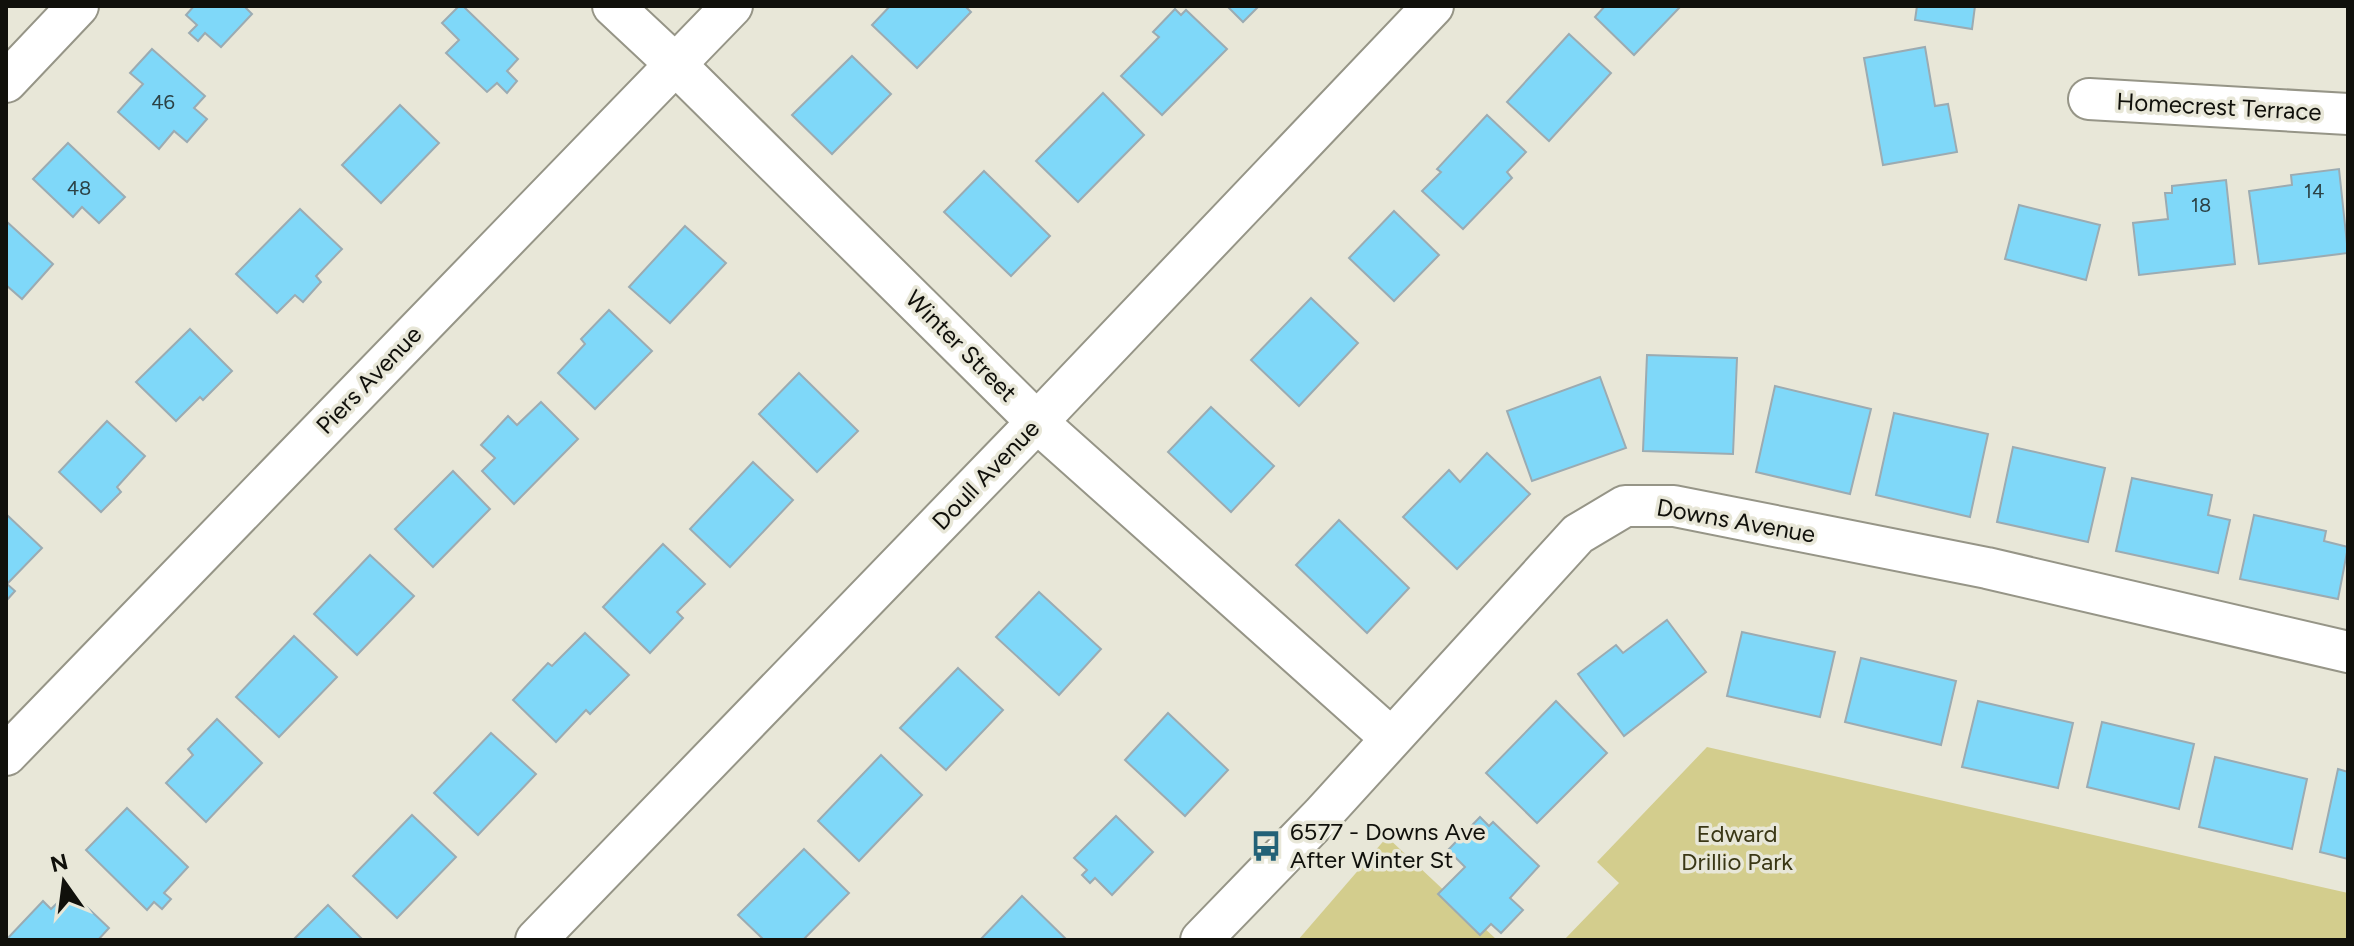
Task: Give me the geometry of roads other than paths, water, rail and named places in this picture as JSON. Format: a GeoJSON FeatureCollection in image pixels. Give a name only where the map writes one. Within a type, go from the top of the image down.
{"type":"FeatureCollection","features":[{"type":"Feature","properties":{"kind":"street"},"geometry":{"type":"LineString","coordinates":[[6,82],[78,6]]}},
{"type":"Feature","properties":{"kind":"street","name":"Winter Street"},"geometry":{"type":"LineString","coordinates":[[613,6],[1037,422],[1391,738]]}},
{"type":"Feature","properties":{"kind":"street","name":"Piers Avenue"},"geometry":{"type":"LineString","coordinates":[[6,755],[732,6]]}},
{"type":"Feature","properties":{"kind":"street","name":"Doull Avenue"},"geometry":{"type":"LineString","coordinates":[[536,940],[1037,422],[1433,6]]}},
{"type":"Feature","properties":{"kind":"street","name":"Homecrest Terrace"},"geometry":{"type":"LineString","coordinates":[[2089,99],[2348,114]]}},
{"type":"Feature","properties":{"kind":"street","name":"Downs Avenue"},"geometry":{"type":"LineString","coordinates":[[1201,940],[1322,815],[1578,534],[1625,506],[1674,506],[1955,562],[2348,652]]}},
{"type":"Feature","properties":{"kind":"place","name":"6577 - Downs Ave After Winter St"},"geometry":{"type":"Point","coordinates":[1266,846]}},
{"type":"Feature","properties":{"kind":"park label","name":"Edward Drillio Park"},"geometry":{"type":"Point","coordinates":[1737,848]}}]}
